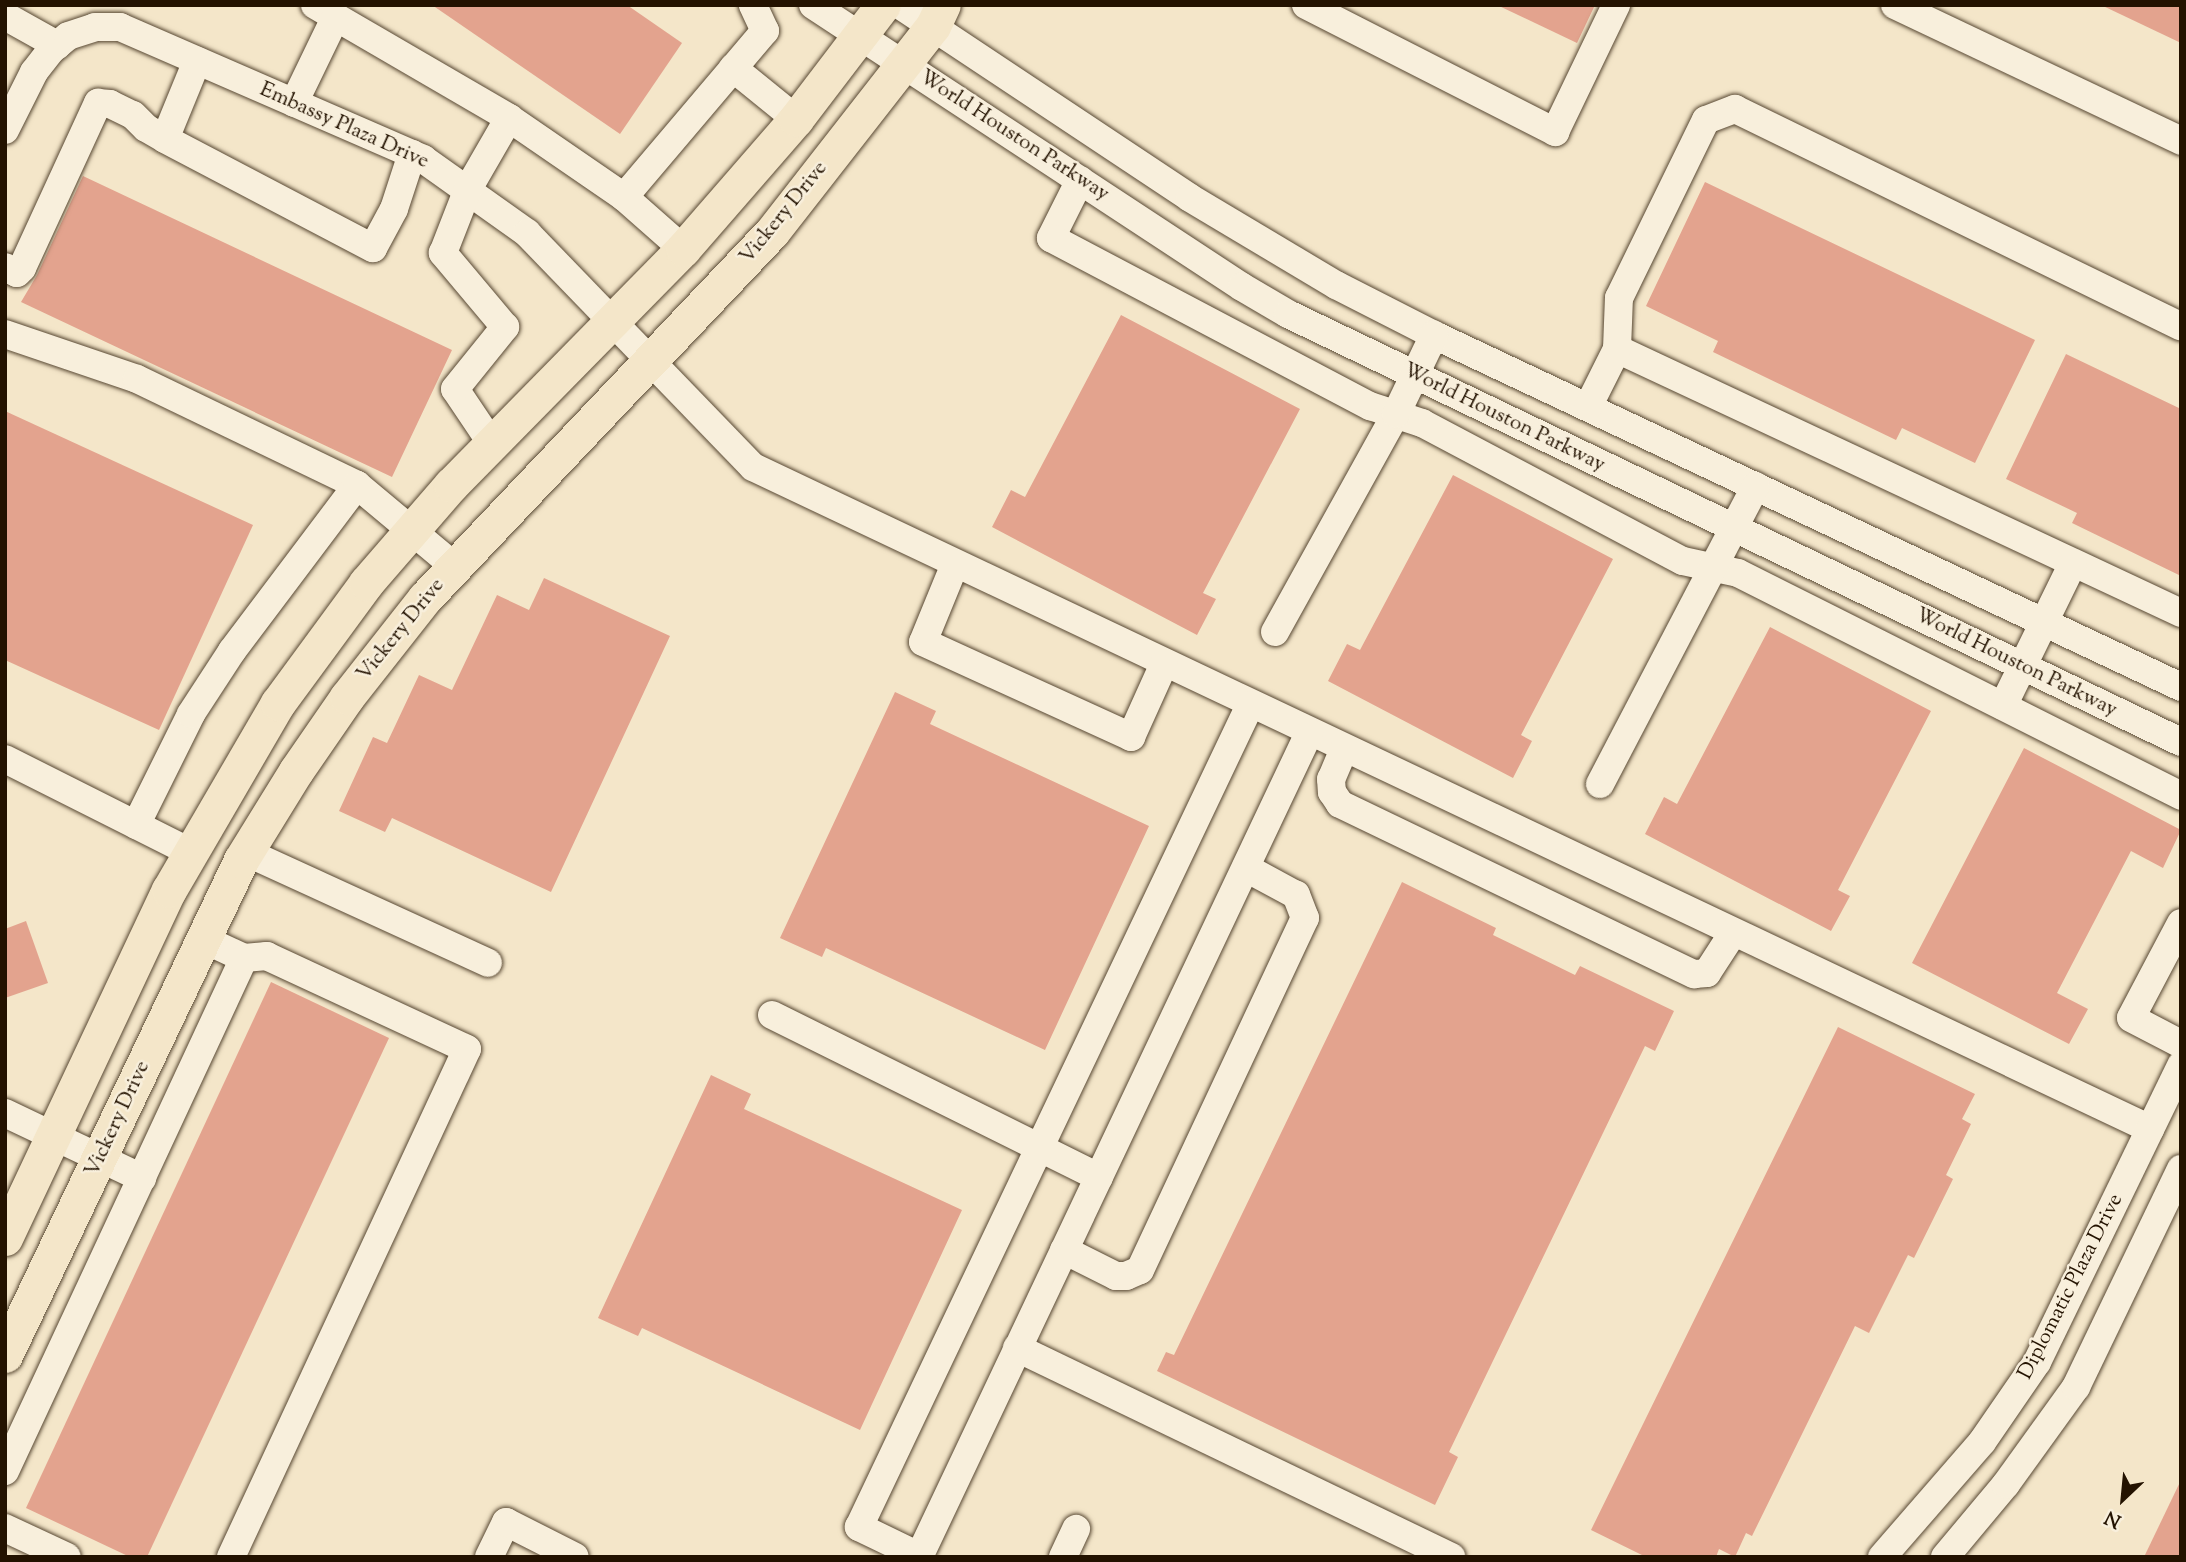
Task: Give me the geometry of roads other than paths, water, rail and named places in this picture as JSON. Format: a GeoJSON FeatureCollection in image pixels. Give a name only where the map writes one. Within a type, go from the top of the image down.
{"type":"FeatureCollection","features":[{"type":"Feature","properties":{"kind":"main road"},"geometry":{"type":"LineString","coordinates":[[5,1238],[190,852],[278,703],[366,583],[411,531],[683,249],[796,119],[883,5]]}},
{"type":"Feature","properties":{"kind":"main road","name":"Vickery Drive"},"geometry":{"type":"LineString","coordinates":[[5,1356],[246,852],[296,771],[347,697],[425,598],[454,566],[772,232],[904,64],[938,16]]}},
{"type":"Feature","properties":{"kind":"street"},"geometry":{"type":"LineString","coordinates":[[624,197],[765,31],[753,5]]}},
{"type":"Feature","properties":{"kind":"street","name":"World Houston Parkway"},"geometry":{"type":"LineString","coordinates":[[813,5],[1288,314],[2181,742]]}},
{"type":"Feature","properties":{"kind":"street"},"geometry":{"type":"LineString","coordinates":[[900,5],[938,16],[1191,198],[1279,254],[1434,335],[2181,687]]}},
{"type":"Feature","properties":{"kind":"street"},"geometry":{"type":"LineString","coordinates":[[1306,5],[1555,132],[1616,5]]}},
{"type":"Feature","properties":{"kind":"street"},"geometry":{"type":"LineString","coordinates":[[1895,5],[2181,141]]}},
{"type":"Feature","properties":{"kind":"street"},"geometry":{"type":"LineString","coordinates":[[294,103],[325,12],[509,118],[624,197],[683,249]]}},
{"type":"Feature","properties":{"kind":"street"},"geometry":{"type":"LineString","coordinates":[[5,16],[57,45],[34,72],[5,130]]}},
{"type":"Feature","properties":{"kind":"street","name":"Embassy Plaza Drive"},"geometry":{"type":"LineString","coordinates":[[57,45],[68,36],[95,26],[120,27],[412,154],[468,189],[527,233],[753,467],[955,564]]}},
{"type":"Feature","properties":{"kind":"street"},"geometry":{"type":"LineString","coordinates":[[166,138],[197,61]]}},
{"type":"Feature","properties":{"kind":"street"},"geometry":{"type":"LineString","coordinates":[[733,68],[796,119]]}},
{"type":"Feature","properties":{"kind":"street"},"geometry":{"type":"LineString","coordinates":[[5,267],[16,273],[22,268],[98,103],[110,104],[133,115],[146,128],[373,248],[394,209],[412,154]]}},
{"type":"Feature","properties":{"kind":"street"},"geometry":{"type":"LineString","coordinates":[[1588,407],[1617,349],[1619,298],[1700,132],[1706,120],[1735,108],[2181,327]]}},
{"type":"Feature","properties":{"kind":"street"},"geometry":{"type":"LineString","coordinates":[[492,444],[455,389],[505,327],[443,253],[468,189],[509,118]]}},
{"type":"Feature","properties":{"kind":"street"},"geometry":{"type":"LineString","coordinates":[[1080,180],[1051,239],[1370,406],[1422,423],[1683,561],[1738,573],[2181,796]]}},
{"type":"Feature","properties":{"kind":"street"},"geometry":{"type":"LineString","coordinates":[[1167,237],[1191,198]]}},
{"type":"Feature","properties":{"kind":"street"},"geometry":{"type":"LineString","coordinates":[[5,334],[137,379],[357,485],[454,566]]}},
{"type":"Feature","properties":{"kind":"street"},"geometry":{"type":"LineString","coordinates":[[1275,632],[1396,414],[1434,335]]}},
{"type":"Feature","properties":{"kind":"street"},"geometry":{"type":"LineString","coordinates":[[1617,349],[2181,614]]}},
{"type":"Feature","properties":{"kind":"street"},"geometry":{"type":"LineString","coordinates":[[136,825],[198,703],[232,651],[357,485]]}},
{"type":"Feature","properties":{"kind":"street"},"geometry":{"type":"LineString","coordinates":[[1600,784],[1716,568],[1756,486]]}},
{"type":"Feature","properties":{"kind":"street"},"geometry":{"type":"LineString","coordinates":[[2003,706],[2042,621],[2073,563]]}},
{"type":"Feature","properties":{"kind":"street"},"geometry":{"type":"LineString","coordinates":[[1164,664],[1130,737],[923,642],[955,564],[2150,1129]]}},
{"type":"Feature","properties":{"kind":"street"},"geometry":{"type":"LineString","coordinates":[[1250,705],[859,1527],[919,1556],[1309,733]]}},
{"type":"Feature","properties":{"kind":"street"},"geometry":{"type":"LineString","coordinates":[[1344,749],[1331,779],[1332,792],[1340,804],[1694,974],[1707,973],[1733,933]]}},
{"type":"Feature","properties":{"kind":"street"},"geometry":{"type":"LineString","coordinates":[[5,759],[190,852]]}},
{"type":"Feature","properties":{"kind":"street"},"geometry":{"type":"LineString","coordinates":[[246,852],[488,963]]}},
{"type":"Feature","properties":{"kind":"street"},"geometry":{"type":"LineString","coordinates":[[1064,1250],[1116,1276],[1140,1270],[1305,918],[1296,895],[1247,868]]}},
{"type":"Feature","properties":{"kind":"street"},"geometry":{"type":"LineString","coordinates":[[2181,923],[2131,1018],[2181,1044]]}},
{"type":"Feature","properties":{"kind":"street"},"geometry":{"type":"LineString","coordinates":[[203,939],[244,958],[267,956],[467,1049],[231,1557]]}},
{"type":"Feature","properties":{"kind":"street"},"geometry":{"type":"LineString","coordinates":[[5,1471],[244,958]]}},
{"type":"Feature","properties":{"kind":"street"},"geometry":{"type":"LineString","coordinates":[[772,1015],[1099,1177]]}},
{"type":"Feature","properties":{"kind":"street","name":"Diplomatic Plaza Drive"},"geometry":{"type":"LineString","coordinates":[[1882,1557],[1982,1442],[2037,1362],[2181,1065]]}},
{"type":"Feature","properties":{"kind":"street"},"geometry":{"type":"LineString","coordinates":[[5,1113],[142,1178]]}},
{"type":"Feature","properties":{"kind":"street"},"geometry":{"type":"LineString","coordinates":[[1945,1557],[2006,1484],[2076,1387],[2181,1169]]}},
{"type":"Feature","properties":{"kind":"street"},"geometry":{"type":"LineString","coordinates":[[1017,1348],[1451,1557]]}},
{"type":"Feature","properties":{"kind":"street"},"geometry":{"type":"LineString","coordinates":[[2037,1362],[2076,1387]]}},
{"type":"Feature","properties":{"kind":"street"},"geometry":{"type":"LineString","coordinates":[[489,1557],[506,1522],[575,1557]]}},
{"type":"Feature","properties":{"kind":"street"},"geometry":{"type":"LineString","coordinates":[[5,1528],[67,1557]]}},
{"type":"Feature","properties":{"kind":"street"},"geometry":{"type":"LineString","coordinates":[[1063,1557],[1076,1530]]}}]}
